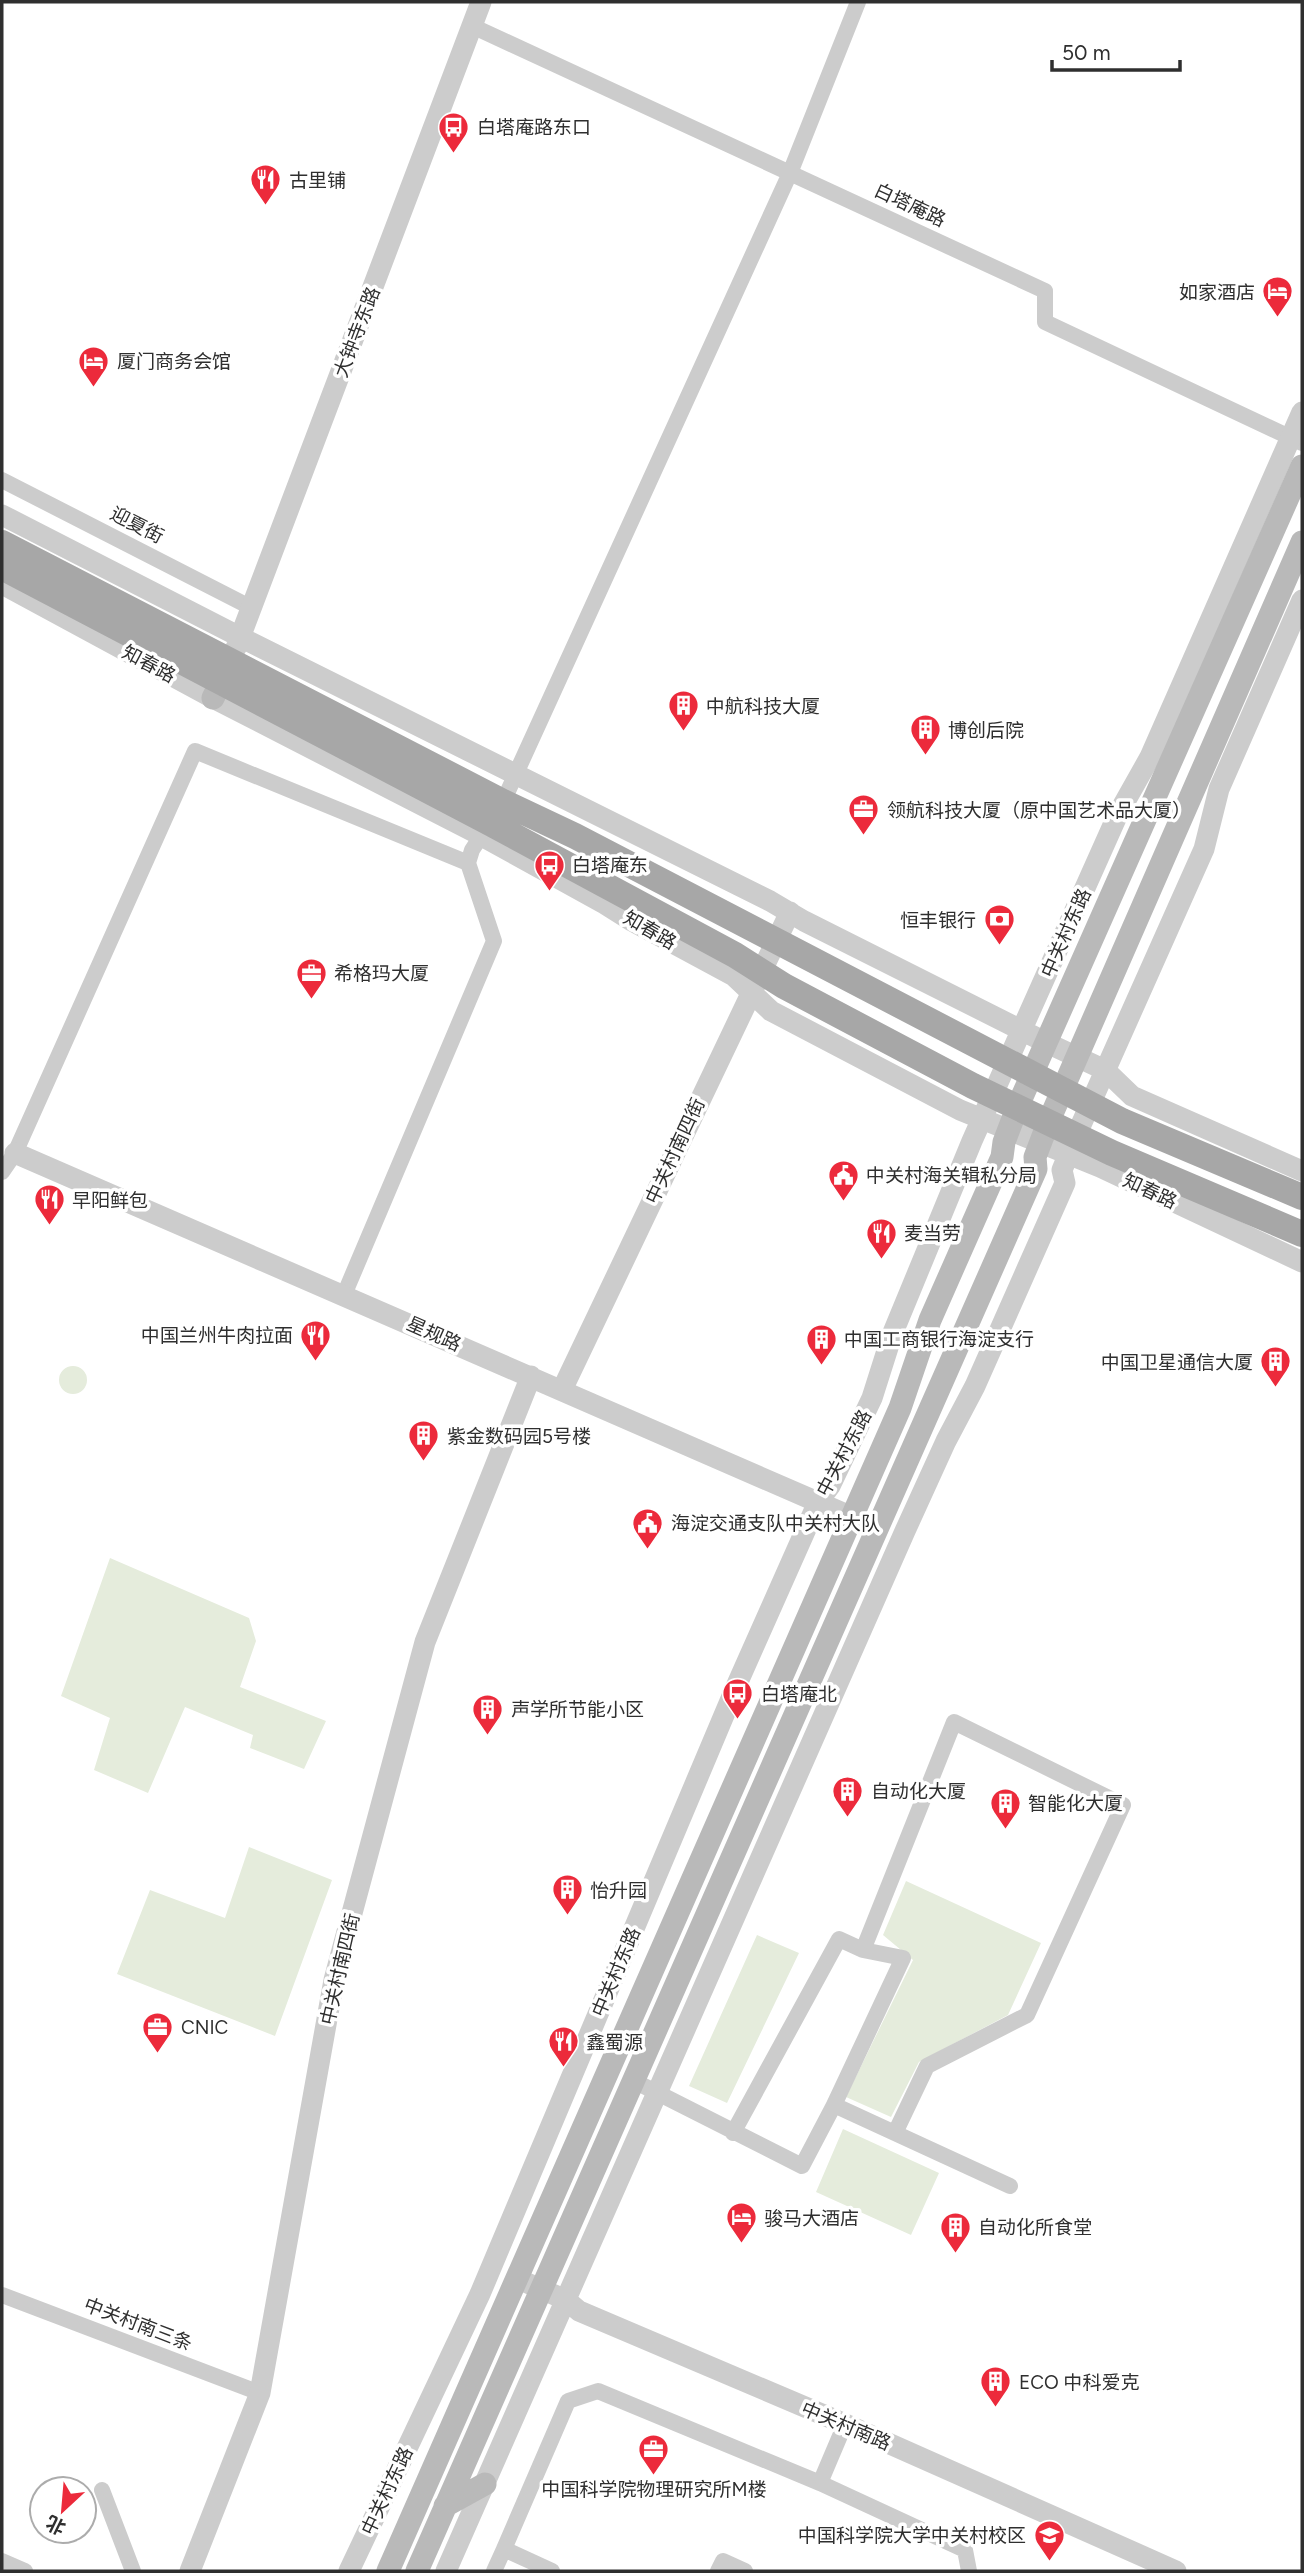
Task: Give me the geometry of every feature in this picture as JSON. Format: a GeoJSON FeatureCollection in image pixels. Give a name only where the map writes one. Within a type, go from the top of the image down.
{"type":"FeatureCollection","features":[{"type":"Feature","properties":{"kind":"main road","name":"中关村东路"},"geometry":{"type":"LineString","coordinates":[[388,2571],[900,1408],[930,1320],[1002,1157],[1004,1142],[1032,1074],[1302,466]]}},
{"type":"Feature","properties":{"kind":"main road"},"geometry":{"type":"LineString","coordinates":[[416,2571],[1036,1168],[1035,1157],[1062,1090],[1302,542]]}},
{"type":"Feature","properties":{"kind":"main road","name":"知春路"},"geometry":{"type":"LineString","coordinates":[[2,543],[639,905],[735,956],[756,982],[988,1108],[1072,1145],[1302,1234]]}},
{"type":"Feature","properties":{"kind":"main road","name":"知春路"},"geometry":{"type":"LineString","coordinates":[[2,567],[226,670]]}},
{"type":"Feature","properties":{"kind":"main road","name":"知春路"},"geometry":{"type":"LineString","coordinates":[[491,820],[575,836],[1122,1121],[1302,1198]]}},
{"type":"Feature","properties":{"kind":"main road"},"geometry":{"type":"LineString","coordinates":[[445,2506],[485,2484]]}},
{"type":"Feature","properties":{"kind":"street","name":"大钟寺东路"},"geometry":{"type":"LineString","coordinates":[[226,670],[253,608],[481,2]]}},
{"type":"Feature","properties":{"kind":"street"},"geometry":{"type":"LineString","coordinates":[[344,1295],[494,941],[468,863],[517,774],[790,173],[858,2]]}},
{"type":"Feature","properties":{"kind":"street","name":"白塔庵路"},"geometry":{"type":"LineString","coordinates":[[472,26],[1045,291],[1045,322],[1296,440]]}},
{"type":"Feature","properties":{"kind":"street","name":"中关村东路"},"geometry":{"type":"LineString","coordinates":[[349,2571],[480,2294],[727,1707],[818,1502],[830,1486],[872,1398],[892,1335],[988,1108],[1118,814],[1150,757],[1272,479],[1296,440],[1302,412]]}},
{"type":"Feature","properties":{"kind":"street"},"geometry":{"type":"LineString","coordinates":[[1272,479],[1302,458]]}},
{"type":"Feature","properties":{"kind":"street","name":"迎夏街"},"geometry":{"type":"LineString","coordinates":[[2,480],[253,608]]}},
{"type":"Feature","properties":{"kind":"street","name":"知春路"},"geometry":{"type":"LineString","coordinates":[[2,515],[226,670],[491,820],[632,921],[734,976],[756,982]]}},
{"type":"Feature","properties":{"kind":"street","name":"知春路"},"geometry":{"type":"LineString","coordinates":[[2,584],[226,670],[517,774],[1105,1070],[1132,1096],[1302,1171]]}},
{"type":"Feature","properties":{"kind":"street"},"geometry":{"type":"LineString","coordinates":[[446,2571],[905,1531],[946,1441],[975,1386],[1065,1183],[1062,1170],[1072,1145],[1204,849],[1219,789],[1302,600]]}},
{"type":"Feature","properties":{"kind":"street"},"geometry":{"type":"LineString","coordinates":[[2,1172],[15,1153],[195,751],[468,863]]}},
{"type":"Feature","properties":{"kind":"street"},"geometry":{"type":"LineString","coordinates":[[606,904],[639,905]]}},
{"type":"Feature","properties":{"kind":"street","name":"中关村南四街"},"geometry":{"type":"LineString","coordinates":[[562,1390],[790,912]]}},
{"type":"Feature","properties":{"kind":"street","name":"知春路"},"geometry":{"type":"LineString","coordinates":[[1072,1145],[1302,1262]]}},
{"type":"Feature","properties":{"kind":"street","name":"星规路"},"geometry":{"type":"LineString","coordinates":[[15,1153],[852,1517]]}},
{"type":"Feature","properties":{"kind":"street","name":"中关村南四街"},"geometry":{"type":"LineString","coordinates":[[190,2571],[260,2393],[338,1967],[425,1642],[531,1376]]}},
{"type":"Feature","properties":{"kind":"street"},"geometry":{"type":"LineString","coordinates":[[863,1950],[954,1722],[1124,1805],[1027,2015],[928,2066],[895,2133]]}},
{"type":"Feature","properties":{"kind":"street"},"geometry":{"type":"LineString","coordinates":[[634,2081],[733,2133],[802,2166],[834,2105],[903,1958],[863,1950],[839,1938],[733,2133]]}},
{"type":"Feature","properties":{"kind":"street"},"geometry":{"type":"LineString","coordinates":[[834,2105],[1010,2186]]}},
{"type":"Feature","properties":{"kind":"street","name":"中关村南路"},"geometry":{"type":"LineString","coordinates":[[518,2279],[566,2300],[579,2311],[845,2424],[1176,2571]]}},
{"type":"Feature","properties":{"kind":"street","name":"中关村南三条"},"geometry":{"type":"LineString","coordinates":[[2,2295],[260,2393]]}},
{"type":"Feature","properties":{"kind":"street"},"geometry":{"type":"LineString","coordinates":[[494,2571],[568,2402],[598,2391],[820,2483],[965,2550],[969,2571]]}},
{"type":"Feature","properties":{"kind":"street"},"geometry":{"type":"LineString","coordinates":[[820,2483],[845,2424]]}},
{"type":"Feature","properties":{"kind":"street"},"geometry":{"type":"LineString","coordinates":[[102,2490],[133,2571]]}},
{"type":"Feature","properties":{"kind":"street"},"geometry":{"type":"LineString","coordinates":[[504,2549],[552,2571]]}},
{"type":"Feature","properties":{"kind":"street"},"geometry":{"type":"LineString","coordinates":[[2,2561],[25,2571]]}},
{"type":"Feature","properties":{"kind":"street"},"geometry":{"type":"LineString","coordinates":[[718,2571],[723,2561],[745,2571]]}},
{"type":"Feature","properties":{"kind":"green space"},"geometry":{"type":"Polygon","coordinates":[[[73,1366],[83,1370],[87,1380],[83,1390],[73,1394],[63,1390],[59,1380],[63,1370],[73,1366]]]}},
{"type":"Feature","properties":{"kind":"green space"},"geometry":{"type":"Polygon","coordinates":[[[110,1558],[249,1618],[256,1641],[240,1687],[326,1721],[304,1769],[250,1748],[253,1735],[185,1707],[148,1793],[94,1770],[110,1718],[61,1696],[110,1558]]]}},
{"type":"Feature","properties":{"kind":"green space"},"geometry":{"type":"Polygon","coordinates":[[[249,1847],[332,1880],[275,2036],[117,1974],[150,1890],[225,1918],[249,1847]]]}},
{"type":"Feature","properties":{"kind":"green space"},"geometry":{"type":"Polygon","coordinates":[[[906,1881],[1041,1943],[1008,2015],[919,2062],[891,2117],[846,2097],[913,1960],[883,1935],[906,1881]]]}},
{"type":"Feature","properties":{"kind":"green space"},"geometry":{"type":"Polygon","coordinates":[[[757,1935],[799,1953],[727,2103],[689,2086],[757,1935]]]}},
{"type":"Feature","properties":{"kind":"green space"},"geometry":{"type":"Polygon","coordinates":[[[843,2129],[939,2173],[911,2235],[816,2192],[843,2129]]]}},
{"type":"Feature","properties":{"kind":"place","name":"白塔庵路东口"},"geometry":{"type":"Point","coordinates":[454,154]}},
{"type":"Feature","properties":{"kind":"place","name":"古里铺"},"geometry":{"type":"Point","coordinates":[266,207]}},
{"type":"Feature","properties":{"kind":"place","name":"如家酒店"},"geometry":{"type":"Point","coordinates":[1278,319]}},
{"type":"Feature","properties":{"kind":"place","name":"厦门商务会馆"},"geometry":{"type":"Point","coordinates":[94,388]}},
{"type":"Feature","properties":{"kind":"place","name":"中航科技大厦"},"geometry":{"type":"Point","coordinates":[683,733]}},
{"type":"Feature","properties":{"kind":"place","name":"博创后院"},"geometry":{"type":"Point","coordinates":[925,757]}},
{"type":"Feature","properties":{"kind":"place","name":"领航科技大厦（原中国艺术品大厦）"},"geometry":{"type":"Point","coordinates":[864,837]}},
{"type":"Feature","properties":{"kind":"place","name":"白塔庵东"},"geometry":{"type":"Point","coordinates":[549,892]}},
{"type":"Feature","properties":{"kind":"place","name":"恒丰银行"},"geometry":{"type":"Point","coordinates":[999,947]}},
{"type":"Feature","properties":{"kind":"place","name":"希格玛大厦"},"geometry":{"type":"Point","coordinates":[311,1000]}},
{"type":"Feature","properties":{"kind":"place","name":"中关村海关辑私分局"},"geometry":{"type":"Point","coordinates":[843,1202]}},
{"type":"Feature","properties":{"kind":"place","name":"早阳鲜包"},"geometry":{"type":"Point","coordinates":[49,1227]}},
{"type":"Feature","properties":{"kind":"place","name":"麦当劳"},"geometry":{"type":"Point","coordinates":[881,1260]}},
{"type":"Feature","properties":{"kind":"place","name":"中国兰州牛肉拉面"},"geometry":{"type":"Point","coordinates":[316,1362]}},
{"type":"Feature","properties":{"kind":"place","name":"中国工商银行海淀支行"},"geometry":{"type":"Point","coordinates":[821,1366]}},
{"type":"Feature","properties":{"kind":"place","name":"中国卫星通信大厦"},"geometry":{"type":"Point","coordinates":[1276,1389]}},
{"type":"Feature","properties":{"kind":"place","name":"紫金数码园5号楼"},"geometry":{"type":"Point","coordinates":[424,1463]}},
{"type":"Feature","properties":{"kind":"place","name":"海淀交通支队中关村大队"},"geometry":{"type":"Point","coordinates":[648,1550]}},
{"type":"Feature","properties":{"kind":"place","name":"白塔庵北"},"geometry":{"type":"Point","coordinates":[738,1721]}},
{"type":"Feature","properties":{"kind":"place","name":"声学所节能小区"},"geometry":{"type":"Point","coordinates":[488,1736]}},
{"type":"Feature","properties":{"kind":"place","name":"自动化大厦"},"geometry":{"type":"Point","coordinates":[848,1818]}},
{"type":"Feature","properties":{"kind":"place","name":"智能化大厦"},"geometry":{"type":"Point","coordinates":[1005,1830]}},
{"type":"Feature","properties":{"kind":"place","name":"怡升园"},"geometry":{"type":"Point","coordinates":[567,1917]}},
{"type":"Feature","properties":{"kind":"place","name":"CNIC"},"geometry":{"type":"Point","coordinates":[158,2054]}},
{"type":"Feature","properties":{"kind":"place","name":"鑫蜀源"},"geometry":{"type":"Point","coordinates":[563,2069]}},
{"type":"Feature","properties":{"kind":"place","name":"骏马大酒店"},"geometry":{"type":"Point","coordinates":[741,2245]}},
{"type":"Feature","properties":{"kind":"place","name":"自动化所食堂"},"geometry":{"type":"Point","coordinates":[955,2254]}},
{"type":"Feature","properties":{"kind":"place","name":"ECO 中科爱克"},"geometry":{"type":"Point","coordinates":[996,2409]}},
{"type":"Feature","properties":{"kind":"place","name":"中国科学院物理研究所M楼"},"geometry":{"type":"Point","coordinates":[654,2477]}},
{"type":"Feature","properties":{"kind":"place","name":"中国科学院大学中关村校区"},"geometry":{"type":"Point","coordinates":[1049,2562]}}]}
